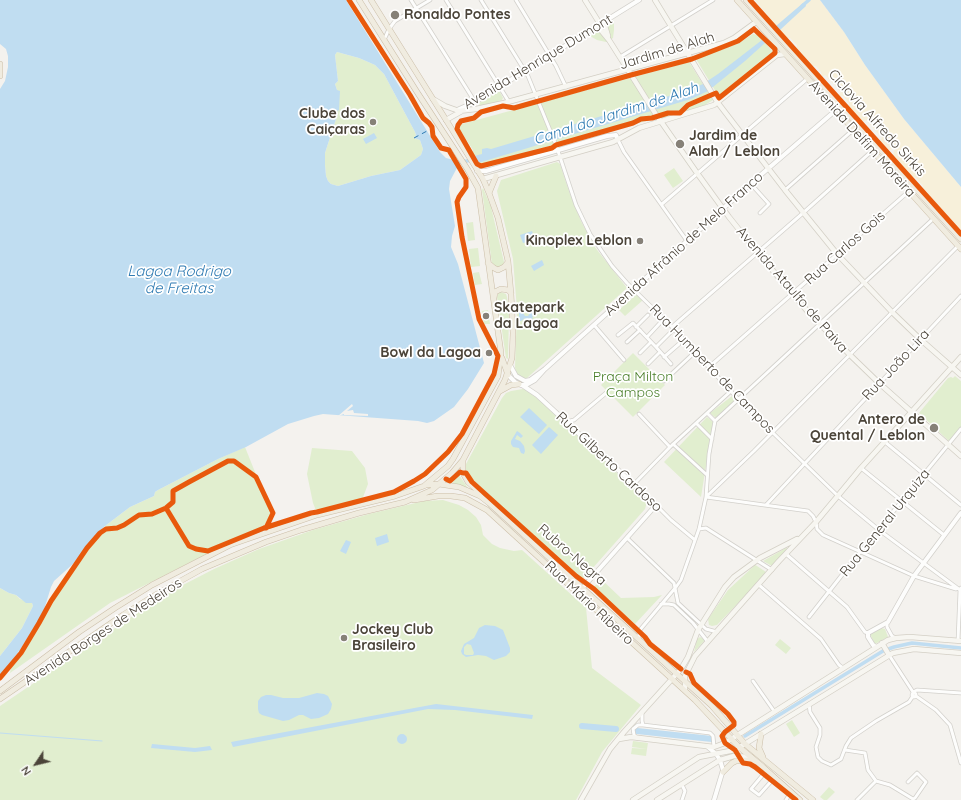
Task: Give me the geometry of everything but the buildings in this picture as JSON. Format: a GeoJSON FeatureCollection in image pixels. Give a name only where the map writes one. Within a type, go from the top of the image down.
{"type":"FeatureCollection","features":[{"type":"Feature","properties":{"kind":"highway","name":"Avenida Borges de Medeiros"},"geometry":{"type":"LineString","coordinates":[[0,691],[79,632],[109,612],[152,585],[230,545],[317,515],[401,494],[424,486],[448,466],[458,452],[498,376],[501,353],[480,195],[473,178],[459,155],[359,0]]}},
{"type":"Feature","properties":{"kind":"highway","name":"Avenida Borges de Medeiros"},"geometry":{"type":"LineString","coordinates":[[0,699],[157,594],[202,570],[266,542],[301,530],[358,512],[405,502],[430,491],[452,473],[463,460],[508,375],[513,333],[508,261],[498,218],[482,179],[371,0]]}},
{"type":"Feature","properties":{"kind":"highway"},"geometry":{"type":"LineString","coordinates":[[737,0],[756,22],[764,26],[777,40],[783,41]]}},
{"type":"Feature","properties":{"kind":"highway","name":"Avenida Delfim Moreira"},"geometry":{"type":"LineString","coordinates":[[746,0],[961,239]]}},
{"type":"Feature","properties":{"kind":"highway","name":"Avenida Delfim Moreira"},"geometry":{"type":"LineString","coordinates":[[756,22],[959,247]]}},
{"type":"Feature","properties":{"kind":"highway"},"geometry":{"type":"LineString","coordinates":[[0,64],[0,76]]}},
{"type":"Feature","properties":{"kind":"highway"},"geometry":{"type":"LineString","coordinates":[[442,129],[446,120]]}},
{"type":"Feature","properties":{"kind":"highway"},"geometry":{"type":"LineString","coordinates":[[489,193],[496,176]]}},
{"type":"Feature","properties":{"kind":"highway"},"geometry":{"type":"LineString","coordinates":[[473,178],[482,179]]}},
{"type":"Feature","properties":{"kind":"highway"},"geometry":{"type":"LineString","coordinates":[[488,263],[498,270],[504,267],[508,261]]}},
{"type":"Feature","properties":{"kind":"highway"},"geometry":{"type":"LineString","coordinates":[[493,300],[494,294],[499,289],[506,289],[511,294]]}},
{"type":"Feature","properties":{"kind":"highway"},"geometry":{"type":"LineString","coordinates":[[501,353],[508,375]]}},
{"type":"Feature","properties":{"kind":"highway"},"geometry":{"type":"LineString","coordinates":[[499,391],[509,386],[520,385]]}},
{"type":"Feature","properties":{"kind":"highway"},"geometry":{"type":"LineString","coordinates":[[463,460],[463,474],[480,496]]}},
{"type":"Feature","properties":{"kind":"highway","name":"Rua Mário Ribeiro"},"geometry":{"type":"LineString","coordinates":[[424,486],[439,484],[459,487],[480,496],[712,706],[746,744],[813,800]]}},
{"type":"Feature","properties":{"kind":"highway","name":"Rua Mário Ribeiro"},"geometry":{"type":"LineString","coordinates":[[405,502],[444,496],[465,498],[486,510],[685,690],[706,710],[739,747],[800,800]]}},
{"type":"Feature","properties":{"kind":"highway"},"geometry":{"type":"LineString","coordinates":[[199,561],[196,564],[196,567],[202,570]]}},
{"type":"Feature","properties":{"kind":"highway"},"geometry":{"type":"LineString","coordinates":[[109,612],[114,613],[118,619]]}},
{"type":"Feature","properties":{"kind":"highway"},"geometry":{"type":"LineString","coordinates":[[761,734],[759,738],[759,748],[761,754],[768,762]]}},
{"type":"Feature","properties":{"kind":"highway"},"geometry":{"type":"LineString","coordinates":[[723,772],[736,761],[748,760],[756,762]]}},
{"type":"Feature","properties":{"kind":"main road","name":"Avenida Ataulfo de Paiva"},"geometry":{"type":"LineString","coordinates":[[585,0],[600,24],[600,29],[609,40],[655,113],[723,209],[757,252],[820,325],[879,383],[961,456]]}},
{"type":"Feature","properties":{"kind":"main road"},"geometry":{"type":"LineString","coordinates":[[655,0],[718,103],[768,170],[803,213],[837,254],[892,312],[961,375]]}},
{"type":"Feature","properties":{"kind":"main road"},"geometry":{"type":"LineString","coordinates":[[432,98],[457,111],[476,109],[509,102],[729,42],[756,22]]}},
{"type":"Feature","properties":{"kind":"main road"},"geometry":{"type":"LineString","coordinates":[[482,179],[618,140],[639,128],[662,122],[718,103],[778,55],[785,54]]}},
{"type":"Feature","properties":{"kind":"main road"},"geometry":{"type":"LineString","coordinates":[[446,120],[464,110]]}},
{"type":"Feature","properties":{"kind":"main road"},"geometry":{"type":"LineString","coordinates":[[685,690],[684,681],[691,661],[816,522],[861,468],[961,356]]}},
{"type":"Feature","properties":{"kind":"main road"},"geometry":{"type":"LineString","coordinates":[[581,800],[606,755],[677,674],[686,660],[701,624],[725,587],[734,577],[756,560],[788,545],[802,536]]}},
{"type":"Feature","properties":{"kind":"main road"},"geometry":{"type":"LineString","coordinates":[[619,739],[627,737],[714,747],[731,739],[888,640],[896,638],[910,638],[959,641]]}},
{"type":"Feature","properties":{"kind":"main road"},"geometry":{"type":"LineString","coordinates":[[882,643],[889,655]]}},
{"type":"Feature","properties":{"kind":"main road"},"geometry":{"type":"LineString","coordinates":[[633,800],[692,761],[703,756],[734,751],[889,655],[914,649],[961,653]]}},
{"type":"Feature","properties":{"kind":"main road"},"geometry":{"type":"LineString","coordinates":[[703,756],[706,746]]}},
{"type":"Feature","properties":{"kind":"main road"},"geometry":{"type":"LineString","coordinates":[[657,800],[720,760],[734,756],[751,757]]}},
{"type":"Feature","properties":{"kind":"main road"},"geometry":{"type":"LineString","coordinates":[[643,793],[644,800]]}},
{"type":"Feature","properties":{"kind":"street"},"geometry":{"type":"LineString","coordinates":[[411,0],[475,102],[476,109]]}},
{"type":"Feature","properties":{"kind":"street"},"geometry":{"type":"LineString","coordinates":[[384,40],[395,20],[430,0]]}},
{"type":"Feature","properties":{"kind":"street"},"geometry":{"type":"LineString","coordinates":[[446,0],[509,102]]}},
{"type":"Feature","properties":{"kind":"street","name":"Rua Humberto de Campos"},"geometry":{"type":"LineString","coordinates":[[481,0],[525,71],[549,127],[574,200],[590,234],[612,266],[673,328],[739,400],[838,496],[923,564],[961,590]]}},
{"type":"Feature","properties":{"kind":"street"},"geometry":{"type":"LineString","coordinates":[[516,0],[550,56],[566,87]]}},
{"type":"Feature","properties":{"kind":"street","name":"Avenida Henrique Dumont"},"geometry":{"type":"LineString","coordinates":[[457,111],[475,102],[639,0]]}},
{"type":"Feature","properties":{"kind":"street"},"geometry":{"type":"LineString","coordinates":[[620,57],[713,0]]}},
{"type":"Feature","properties":{"kind":"street"},"geometry":{"type":"LineString","coordinates":[[662,204],[808,79]]}},
{"type":"Feature","properties":{"kind":"street"},"geometry":{"type":"LineString","coordinates":[[836,110],[838,103]]}},
{"type":"Feature","properties":{"kind":"street","name":"Avenida Afrânio de Melo Franco"},"geometry":{"type":"LineString","coordinates":[[520,385],[534,382],[546,369],[687,241],[836,110]]}},
{"type":"Feature","properties":{"kind":"street"},"geometry":{"type":"LineString","coordinates":[[785,190],[853,130]]}},
{"type":"Feature","properties":{"kind":"street"},"geometry":{"type":"LineString","coordinates":[[476,169],[484,171],[557,149],[613,135],[617,136],[624,152],[687,241]]}},
{"type":"Feature","properties":{"kind":"street"},"geometry":{"type":"LineString","coordinates":[[656,347],[673,328],[872,150]]}},
{"type":"Feature","properties":{"kind":"street"},"geometry":{"type":"LineString","coordinates":[[751,184],[769,204],[760,213]]}},
{"type":"Feature","properties":{"kind":"street","name":"Rua Carlos Gois"},"geometry":{"type":"LineString","coordinates":[[709,367],[908,192]]}},
{"type":"Feature","properties":{"kind":"street"},"geometry":{"type":"LineString","coordinates":[[640,640],[638,635],[639,631],[676,588],[699,529],[706,497],[715,421],[933,219]]}},
{"type":"Feature","properties":{"kind":"street"},"geometry":{"type":"LineString","coordinates":[[706,497],[773,433],[892,312],[959,247]]}},
{"type":"Feature","properties":{"kind":"street","name":"Rua João Lira"},"geometry":{"type":"LineString","coordinates":[[766,505],[961,296]]}},
{"type":"Feature","properties":{"kind":"street"},"geometry":{"type":"LineString","coordinates":[[636,327],[648,315]]}},
{"type":"Feature","properties":{"kind":"street"},"geometry":{"type":"LineString","coordinates":[[618,335],[632,322],[671,364]]}},
{"type":"Feature","properties":{"kind":"street"},"geometry":{"type":"LineString","coordinates":[[646,337],[660,323]]}},
{"type":"Feature","properties":{"kind":"street"},"geometry":{"type":"LineString","coordinates":[[594,325],[624,360]]}},
{"type":"Feature","properties":{"kind":"street"},"geometry":{"type":"LineString","coordinates":[[627,342],[640,330]]}},
{"type":"Feature","properties":{"kind":"street"},"geometry":{"type":"LineString","coordinates":[[640,353],[651,342]]}},
{"type":"Feature","properties":{"kind":"street"},"geometry":{"type":"LineString","coordinates":[[664,357],[678,344]]}},
{"type":"Feature","properties":{"kind":"street"},"geometry":{"type":"LineString","coordinates":[[648,364],[660,352]]}},
{"type":"Feature","properties":{"kind":"street"},"geometry":{"type":"LineString","coordinates":[[664,382],[695,352]]}},
{"type":"Feature","properties":{"kind":"street","name":"Avenida Afrânio de Melo Franco"},"geometry":{"type":"LineString","coordinates":[[510,365],[517,377],[525,381],[530,380],[546,369]]}},
{"type":"Feature","properties":{"kind":"street"},"geometry":{"type":"LineString","coordinates":[[508,375],[520,385]]}},
{"type":"Feature","properties":{"kind":"street","name":"Rua Gilberto Cardoso"},"geometry":{"type":"LineString","coordinates":[[520,385],[531,391],[573,428],[671,520],[695,540]]}},
{"type":"Feature","properties":{"kind":"street"},"geometry":{"type":"LineString","coordinates":[[634,484],[672,445],[731,391]]}},
{"type":"Feature","properties":{"kind":"street"},"geometry":{"type":"LineString","coordinates":[[566,422],[574,420],[606,393]]}},
{"type":"Feature","properties":{"kind":"street"},"geometry":{"type":"LineString","coordinates":[[707,413],[715,421]]}},
{"type":"Feature","properties":{"kind":"street"},"geometry":{"type":"LineString","coordinates":[[639,414],[672,445],[708,475]]}},
{"type":"Feature","properties":{"kind":"street"},"geometry":{"type":"LineString","coordinates":[[573,428],[574,420]]}},
{"type":"Feature","properties":{"kind":"street"},"geometry":{"type":"LineString","coordinates":[[696,423],[712,439]]}},
{"type":"Feature","properties":{"kind":"street","name":"Rua General Urquiza"},"geometry":{"type":"LineString","coordinates":[[809,617],[860,552],[961,429]]}},
{"type":"Feature","properties":{"kind":"street"},"geometry":{"type":"LineString","coordinates":[[884,442],[961,505]]}},
{"type":"Feature","properties":{"kind":"street"},"geometry":{"type":"LineString","coordinates":[[861,468],[944,535]]}},
{"type":"Feature","properties":{"kind":"street"},"geometry":{"type":"LineString","coordinates":[[706,497],[808,511],[813,516],[817,529],[823,535],[914,576],[961,590],[959,641]]}},
{"type":"Feature","properties":{"kind":"street"},"geometry":{"type":"LineString","coordinates":[[578,592],[656,505]]}},
{"type":"Feature","properties":{"kind":"street"},"geometry":{"type":"LineString","coordinates":[[868,633],[885,624],[914,576],[961,513]]}},
{"type":"Feature","properties":{"kind":"street"},"geometry":{"type":"LineString","coordinates":[[699,529],[706,528],[772,570]]}},
{"type":"Feature","properties":{"kind":"street"},"geometry":{"type":"LineString","coordinates":[[627,538],[672,580],[676,588],[676,599],[678,603],[706,629],[717,632]]}},
{"type":"Feature","properties":{"kind":"street"},"geometry":{"type":"LineString","coordinates":[[786,554],[847,607],[866,633],[868,633],[868,637],[876,647]]}},
{"type":"Feature","properties":{"kind":"street"},"geometry":{"type":"LineString","coordinates":[[758,585],[821,639],[839,665],[843,668]]}},
{"type":"Feature","properties":{"kind":"street"},"geometry":{"type":"LineString","coordinates":[[661,604],[672,604],[693,622],[708,642]]}},
{"type":"Feature","properties":{"kind":"street"},"geometry":{"type":"LineString","coordinates":[[885,624],[891,634],[896,638]]}},
{"type":"Feature","properties":{"kind":"street"},"geometry":{"type":"LineString","coordinates":[[885,624],[890,637],[888,640]]}},
{"type":"Feature","properties":{"kind":"street"},"geometry":{"type":"LineString","coordinates":[[889,655],[914,695],[936,710],[950,725],[961,763]]}},
{"type":"Feature","properties":{"kind":"street"},"geometry":{"type":"LineString","coordinates":[[753,681],[774,711]]}},
{"type":"Feature","properties":{"kind":"street"},"geometry":{"type":"LineString","coordinates":[[809,704],[810,712],[820,728],[820,735],[816,747],[819,758],[822,762],[828,765],[841,759],[846,746],[852,738],[876,721],[908,702],[917,690],[961,693]]}},
{"type":"Feature","properties":{"kind":"street"},"geometry":{"type":"LineString","coordinates":[[642,713],[643,725]]}},
{"type":"Feature","properties":{"kind":"street"},"geometry":{"type":"LineString","coordinates":[[637,738],[634,735],[633,729],[638,725],[643,725],[710,733],[714,736],[714,747]]}},
{"type":"Feature","properties":{"kind":"street"},"geometry":{"type":"LineString","coordinates":[[706,746],[716,754],[720,760],[723,772],[714,800]]}},
{"type":"Feature","properties":{"kind":"street"},"geometry":{"type":"LineString","coordinates":[[845,750],[866,753],[868,770],[876,781],[890,785],[912,798],[915,798],[926,782],[917,773],[908,782]]}},
{"type":"Feature","properties":{"kind":"street"},"geometry":{"type":"LineString","coordinates":[[766,770],[751,790],[759,796],[775,777]]}},
{"type":"Feature","properties":{"kind":"street"},"geometry":{"type":"LineString","coordinates":[[857,800],[876,781]]}},
{"type":"Feature","properties":{"kind":"street"},"geometry":{"type":"LineString","coordinates":[[682,785],[685,791],[682,800]]}},
{"type":"Feature","properties":{"kind":"street"},"geometry":{"type":"LineString","coordinates":[[786,800],[791,792]]}},
{"type":"Feature","properties":{"kind":"green space"},"geometry":{"type":"Polygon","coordinates":[[[614,20],[613,38],[606,42],[597,40],[590,36],[614,20]]]}},
{"type":"Feature","properties":{"kind":"green space"},"geometry":{"type":"Polygon","coordinates":[[[753,34],[758,35],[774,53],[719,97],[696,59],[739,43],[753,34]]]}},
{"type":"Feature","properties":{"kind":"green space","name":"Clube dos Caiçaras"},"geometry":{"type":"Polygon","coordinates":[[[337,52],[359,58],[375,65],[384,74],[415,132],[416,135],[414,138],[420,140],[423,149],[421,155],[400,170],[371,176],[338,186],[331,184],[328,181],[325,165],[325,153],[336,119],[334,115],[337,90],[335,84],[338,81],[335,55],[337,52]]]}},
{"type":"Feature","properties":{"kind":"green space"},"geometry":{"type":"Polygon","coordinates":[[[689,62],[713,100],[702,107],[663,120],[654,119],[479,165],[472,153],[473,150],[460,130],[460,126],[462,124],[689,62]]]}},
{"type":"Feature","properties":{"kind":"green space"},"geometry":{"type":"Polygon","coordinates":[[[497,92],[500,92],[503,98],[502,100],[486,106],[480,106],[479,103],[497,92]]]}},
{"type":"Feature","properties":{"kind":"green space"},"geometry":{"type":"Polygon","coordinates":[[[557,162],[560,164],[581,221],[594,246],[627,288],[527,378],[523,379],[517,374],[515,368],[517,310],[513,259],[497,191],[501,180],[557,162]]]}},
{"type":"Feature","properties":{"kind":"green space"},"geometry":{"type":"Polygon","coordinates":[[[674,168],[683,181],[673,188],[664,175],[674,168]]]}},
{"type":"Feature","properties":{"kind":"green space"},"geometry":{"type":"Polygon","coordinates":[[[483,188],[491,207],[504,262],[499,269],[492,264],[482,190],[483,188]]]}},
{"type":"Feature","properties":{"kind":"green space"},"geometry":{"type":"Polygon","coordinates":[[[473,222],[475,240],[468,241],[466,223],[473,222]]]}},
{"type":"Feature","properties":{"kind":"green space"},"geometry":{"type":"Polygon","coordinates":[[[478,248],[480,266],[471,267],[469,249],[478,248]]]}},
{"type":"Feature","properties":{"kind":"green space"},"geometry":{"type":"Polygon","coordinates":[[[479,272],[482,284],[475,285],[473,273],[479,272]]]}},
{"type":"Feature","properties":{"kind":"green space"},"geometry":{"type":"Polygon","coordinates":[[[501,292],[506,294],[509,315],[508,359],[506,358],[497,297],[501,292]]]}},
{"type":"Feature","properties":{"kind":"green space"},"geometry":{"type":"Polygon","coordinates":[[[637,294],[643,300],[625,316],[619,310],[637,294]]]}},
{"type":"Feature","properties":{"kind":"green space","name":"Skatepark da Lagoa"},"geometry":{"type":"Polygon","coordinates":[[[488,310],[490,324],[484,324],[482,311],[488,310]]]}},
{"type":"Feature","properties":{"kind":"green space","name":"Praça Milton Campos"},"geometry":{"type":"Polygon","coordinates":[[[633,353],[665,385],[633,417],[601,385],[633,353]]]}},
{"type":"Feature","properties":{"kind":"green space"},"geometry":{"type":"Polygon","coordinates":[[[955,376],[961,381],[961,428],[950,442],[919,413],[948,378],[953,378],[955,376]]]}},
{"type":"Feature","properties":{"kind":"green space"},"geometry":{"type":"Polygon","coordinates":[[[523,389],[530,391],[647,502],[645,509],[584,578],[579,577],[475,482],[466,470],[466,464],[502,398],[506,393],[523,389]]]}},
{"type":"Feature","properties":{"kind":"green space"},"geometry":{"type":"Polygon","coordinates":[[[732,396],[736,400],[716,418],[710,413],[732,396]]]}},
{"type":"Feature","properties":{"kind":"green space"},"geometry":{"type":"Polygon","coordinates":[[[707,417],[713,422],[701,497],[664,462],[707,417]]]}},
{"type":"Feature","properties":{"kind":"green space"},"geometry":{"type":"Polygon","coordinates":[[[245,447],[271,512],[264,528],[230,542],[110,603],[10,673],[12,663],[85,553],[105,526],[130,507],[154,496],[155,492],[158,490],[218,459],[245,447]]]}},
{"type":"Feature","properties":{"kind":"green space"},"geometry":{"type":"Polygon","coordinates":[[[312,448],[352,451],[365,468],[368,484],[362,500],[317,513],[313,503],[307,474],[312,448]]]}},
{"type":"Feature","properties":{"kind":"green space"},"geometry":{"type":"Polygon","coordinates":[[[459,475],[468,488],[451,484],[459,475]]]}},
{"type":"Feature","properties":{"kind":"green space","name":"Jockey Club Brasileiro"},"geometry":{"type":"Polygon","coordinates":[[[443,500],[459,505],[476,517],[481,525],[483,535],[492,544],[500,548],[514,551],[522,550],[586,608],[592,668],[641,705],[602,752],[576,800],[0,800],[0,706],[152,603],[214,569],[259,549],[313,530],[369,514],[424,501],[443,500]]]}},
{"type":"Feature","properties":{"kind":"green space"},"geometry":{"type":"Polygon","coordinates":[[[786,548],[788,549],[772,566],[763,561],[786,548]]]}},
{"type":"Feature","properties":{"kind":"green space"},"geometry":{"type":"Polygon","coordinates":[[[755,565],[766,572],[766,574],[717,625],[709,625],[708,619],[728,590],[755,565]]]}},
{"type":"Feature","properties":{"kind":"green space"},"geometry":{"type":"Polygon","coordinates":[[[601,579],[621,598],[654,597],[662,595],[635,624],[594,587],[601,579]]]}},
{"type":"Feature","properties":{"kind":"green space"},"geometry":{"type":"Polygon","coordinates":[[[0,588],[16,595],[20,599],[32,603],[33,606],[22,628],[0,656],[0,588]]]}},
{"type":"Feature","properties":{"kind":"green space"},"geometry":{"type":"Polygon","coordinates":[[[881,628],[885,629],[888,637],[875,644],[870,634],[881,628]]]}},
{"type":"Feature","properties":{"kind":"green space"},"geometry":{"type":"Polygon","coordinates":[[[700,637],[705,640],[694,652],[697,639],[700,637]]]}},
{"type":"Feature","properties":{"kind":"green space"},"geometry":{"type":"Polygon","coordinates":[[[780,639],[791,648],[786,654],[775,645],[780,639]]]}},
{"type":"Feature","properties":{"kind":"green space"},"geometry":{"type":"Polygon","coordinates":[[[792,720],[800,733],[794,737],[786,724],[792,720]]]}},
{"type":"Feature","properties":{"kind":"green space"},"geometry":{"type":"Polygon","coordinates":[[[633,741],[648,743],[647,749],[632,747],[633,741]]]}},
{"type":"Feature","properties":{"kind":"green space"},"geometry":{"type":"Polygon","coordinates":[[[632,748],[647,749],[646,756],[631,754],[632,748]]]}},
{"type":"Feature","properties":{"kind":"green space"},"geometry":{"type":"Polygon","coordinates":[[[829,787],[835,792],[827,800],[824,800],[820,797],[829,787]]]}},
{"type":"Feature","properties":{"kind":"sand"},"geometry":{"type":"Polygon","coordinates":[[[755,0],[820,0],[904,119],[961,187],[961,230],[923,188],[916,178],[913,177],[893,155],[895,148],[889,150],[880,140],[882,138],[866,120],[863,122],[849,106],[849,103],[843,96],[838,95],[841,92],[825,75],[822,77],[821,72],[816,66],[813,66],[790,38],[787,38],[755,0]]]}},
{"type":"Feature","properties":{"kind":"water","name":"Lagoa Rodrigo de Freitas"},"geometry":{"type":"Polygon","coordinates":[[[0,0],[346,0],[440,152],[446,158],[454,160],[458,166],[450,181],[449,189],[455,226],[451,247],[458,264],[484,363],[468,389],[454,407],[434,421],[427,423],[418,421],[323,414],[314,416],[288,424],[246,447],[218,459],[158,490],[155,492],[154,496],[130,507],[105,526],[73,564],[54,581],[43,613],[20,650],[0,676],[0,656],[22,628],[33,606],[32,603],[26,603],[16,595],[0,588],[0,89],[5,81],[8,67],[8,56],[6,49],[0,44],[0,0]],[[337,52],[335,55],[338,81],[335,84],[337,90],[340,91],[339,110],[335,115],[336,119],[325,153],[325,165],[328,181],[331,184],[338,186],[371,176],[400,170],[421,155],[423,149],[420,140],[414,138],[416,135],[415,132],[384,74],[375,65],[359,58],[337,52]]]}},
{"type":"Feature","properties":{"kind":"water"},"geometry":{"type":"Polygon","coordinates":[[[820,0],[961,0],[961,187],[904,119],[820,0]]]}},
{"type":"Feature","properties":{"kind":"water"},"geometry":{"type":"Polygon","coordinates":[[[803,3],[805,3],[806,6],[780,30],[776,26],[803,3]]]}},
{"type":"Feature","properties":{"kind":"water"},"geometry":{"type":"Polygon","coordinates":[[[762,40],[765,43],[745,61],[708,91],[691,99],[478,163],[474,156],[482,154],[482,149],[491,149],[689,90],[703,84],[718,74],[762,40]]]}},
{"type":"Feature","properties":{"kind":"water"},"geometry":{"type":"Polygon","coordinates":[[[374,133],[377,138],[366,144],[363,139],[374,133]]]}},
{"type":"Feature","properties":{"kind":"water"},"geometry":{"type":"Polygon","coordinates":[[[532,231],[535,240],[523,243],[520,235],[532,231]]]}},
{"type":"Feature","properties":{"kind":"water"},"geometry":{"type":"Polygon","coordinates":[[[542,260],[544,265],[534,271],[531,266],[542,260]]]}},
{"type":"Feature","properties":{"kind":"water"},"geometry":{"type":"Polygon","coordinates":[[[519,310],[521,310],[525,316],[528,316],[531,312],[533,313],[532,322],[528,323],[525,318],[519,321],[519,310]]]}},
{"type":"Feature","properties":{"kind":"water"},"geometry":{"type":"Polygon","coordinates":[[[529,408],[547,425],[539,434],[520,417],[529,408]]]}},
{"type":"Feature","properties":{"kind":"water"},"geometry":{"type":"Polygon","coordinates":[[[549,427],[558,435],[541,454],[532,445],[549,427]]]}},
{"type":"Feature","properties":{"kind":"water"},"geometry":{"type":"Polygon","coordinates":[[[517,431],[523,436],[521,438],[517,435],[515,439],[520,441],[524,446],[524,454],[521,453],[519,448],[513,447],[511,444],[511,441],[517,431]]]}},
{"type":"Feature","properties":{"kind":"water"},"geometry":{"type":"Polygon","coordinates":[[[387,534],[389,542],[377,546],[375,538],[387,534]]]}},
{"type":"Feature","properties":{"kind":"water"},"geometry":{"type":"Polygon","coordinates":[[[346,540],[351,542],[346,554],[340,551],[346,540]]]}},
{"type":"Feature","properties":{"kind":"water"},"geometry":{"type":"Polygon","coordinates":[[[485,625],[495,626],[503,630],[510,648],[510,652],[506,656],[494,660],[486,656],[478,655],[466,657],[462,654],[461,651],[464,644],[474,638],[479,628],[485,625]],[[467,644],[464,647],[464,654],[473,655],[474,653],[471,645],[467,644]]]}},
{"type":"Feature","properties":{"kind":"water"},"geometry":{"type":"Polygon","coordinates":[[[317,693],[328,696],[332,704],[328,714],[319,718],[311,719],[303,715],[299,715],[283,721],[259,713],[258,701],[261,697],[266,695],[283,698],[299,698],[317,693]]]}},
{"type":"Feature","properties":{"kind":"water"},"geometry":{"type":"Polygon","coordinates":[[[436,704],[533,715],[532,719],[455,710],[428,709],[233,747],[231,742],[436,704]]]}},
{"type":"Feature","properties":{"kind":"water"},"geometry":{"type":"Polygon","coordinates":[[[400,734],[404,734],[406,735],[406,743],[400,744],[397,741],[397,737],[400,734]]]}},
{"type":"Feature","properties":{"kind":"water"},"geometry":{"type":"Polygon","coordinates":[[[152,744],[195,748],[210,746],[212,750],[195,752],[151,748],[152,744]]]}},
{"type":"Feature","properties":{"kind":"pier"},"geometry":{"type":"Polygon","coordinates":[[[352,404],[353,406],[347,411],[353,410],[354,413],[368,414],[368,416],[344,414],[338,416],[352,404]]]}},
{"type":"Feature","properties":{"kind":"waterway","name":"Canal do Jardim de Alah"},"geometry":{"type":"LineString","coordinates":[[802,6],[809,0]]}},
{"type":"Feature","properties":{"kind":"waterway","name":"Canal do Jardim de Alah"},"geometry":{"type":"LineString","coordinates":[[456,163],[472,160]]}},
{"type":"Feature","properties":{"kind":"waterway"},"geometry":{"type":"LineString","coordinates":[[745,736],[883,651],[912,643],[961,648]]}},
{"type":"Feature","properties":{"kind":"waterway"},"geometry":{"type":"LineString","coordinates":[[582,726],[616,729]]}},
{"type":"Feature","properties":{"kind":"waterway"},"geometry":{"type":"LineString","coordinates":[[637,731],[712,739]]}},
{"type":"Feature","properties":{"kind":"waterway"},"geometry":{"type":"LineString","coordinates":[[0,733],[102,741]]}},
{"type":"Feature","properties":{"kind":"ferry route"},"geometry":{"type":"LineString","coordinates":[[414,138],[427,131]]}},
{"type":"Feature","properties":{"kind":"cycle path"},"geometry":{"type":"LineString","coordinates":[[166,508],[189,546],[208,551],[264,528],[311,513],[394,492],[425,474],[448,452],[462,434],[494,374],[498,356],[479,319],[462,237],[457,202],[466,187],[466,179],[449,150],[441,148],[433,136],[432,127],[423,118],[410,95],[349,0]]}},
{"type":"Feature","properties":{"kind":"cycle path","name":"Ciclovia Alfredo Sirkis"},"geometry":{"type":"LineString","coordinates":[[750,0],[961,234]]}},
{"type":"Feature","properties":{"kind":"cycle path","name":"Jardim de Alah"},"geometry":{"type":"LineString","coordinates":[[754,29],[775,49],[775,53],[719,98],[716,93],[688,105],[680,113],[668,113],[652,118],[641,119],[633,123],[556,145],[552,148],[481,166],[477,164],[457,129],[461,121],[474,118],[481,112],[503,106],[514,108],[692,59],[738,41],[754,29]]}},
{"type":"Feature","properties":{"kind":"cycle path"},"geometry":{"type":"LineString","coordinates":[[0,678],[21,653],[51,601],[87,548],[100,533],[106,529],[117,528],[124,525],[139,515],[152,514],[166,508],[173,502],[173,491],[228,461],[234,461],[256,477],[273,513],[266,528]]}},
{"type":"Feature","properties":{"kind":"cycle path","name":"Rubro-Negra"},"geometry":{"type":"LineString","coordinates":[[446,479],[450,481],[460,472],[466,473],[472,482],[576,576],[594,589],[645,637],[650,644],[681,669]]}},
{"type":"Feature","properties":{"kind":"cycle path"},"geometry":{"type":"LineString","coordinates":[[686,672],[690,674],[694,683],[728,714],[734,722],[734,725],[722,736],[725,743],[735,750],[743,763],[750,764],[755,767],[796,800]]}},
{"type":"Feature","properties":{"kind":"place","name":"Ronaldo Pontes"},"geometry":{"type":"Point","coordinates":[395,15]}},
{"type":"Feature","properties":{"kind":"place","name":"Clube dos Caiçaras"},"geometry":{"type":"Point","coordinates":[373,122]}},
{"type":"Feature","properties":{"kind":"place","name":"Jardim de Alah / Leblon"},"geometry":{"type":"Point","coordinates":[680,144]}},
{"type":"Feature","properties":{"kind":"place","name":"Kinoplex Leblon"},"geometry":{"type":"Point","coordinates":[640,241]}},
{"type":"Feature","properties":{"kind":"place","name":"Skatepark da Lagoa"},"geometry":{"type":"Point","coordinates":[486,316]}},
{"type":"Feature","properties":{"kind":"place","name":"Bowl da Lagoa"},"geometry":{"type":"Point","coordinates":[489,353]}},
{"type":"Feature","properties":{"kind":"place","name":"Antero de Quental / Leblon"},"geometry":{"type":"Point","coordinates":[934,428]}},
{"type":"Feature","properties":{"kind":"place","name":"Jockey Club Brasileiro"},"geometry":{"type":"Point","coordinates":[344,638]}}]}
